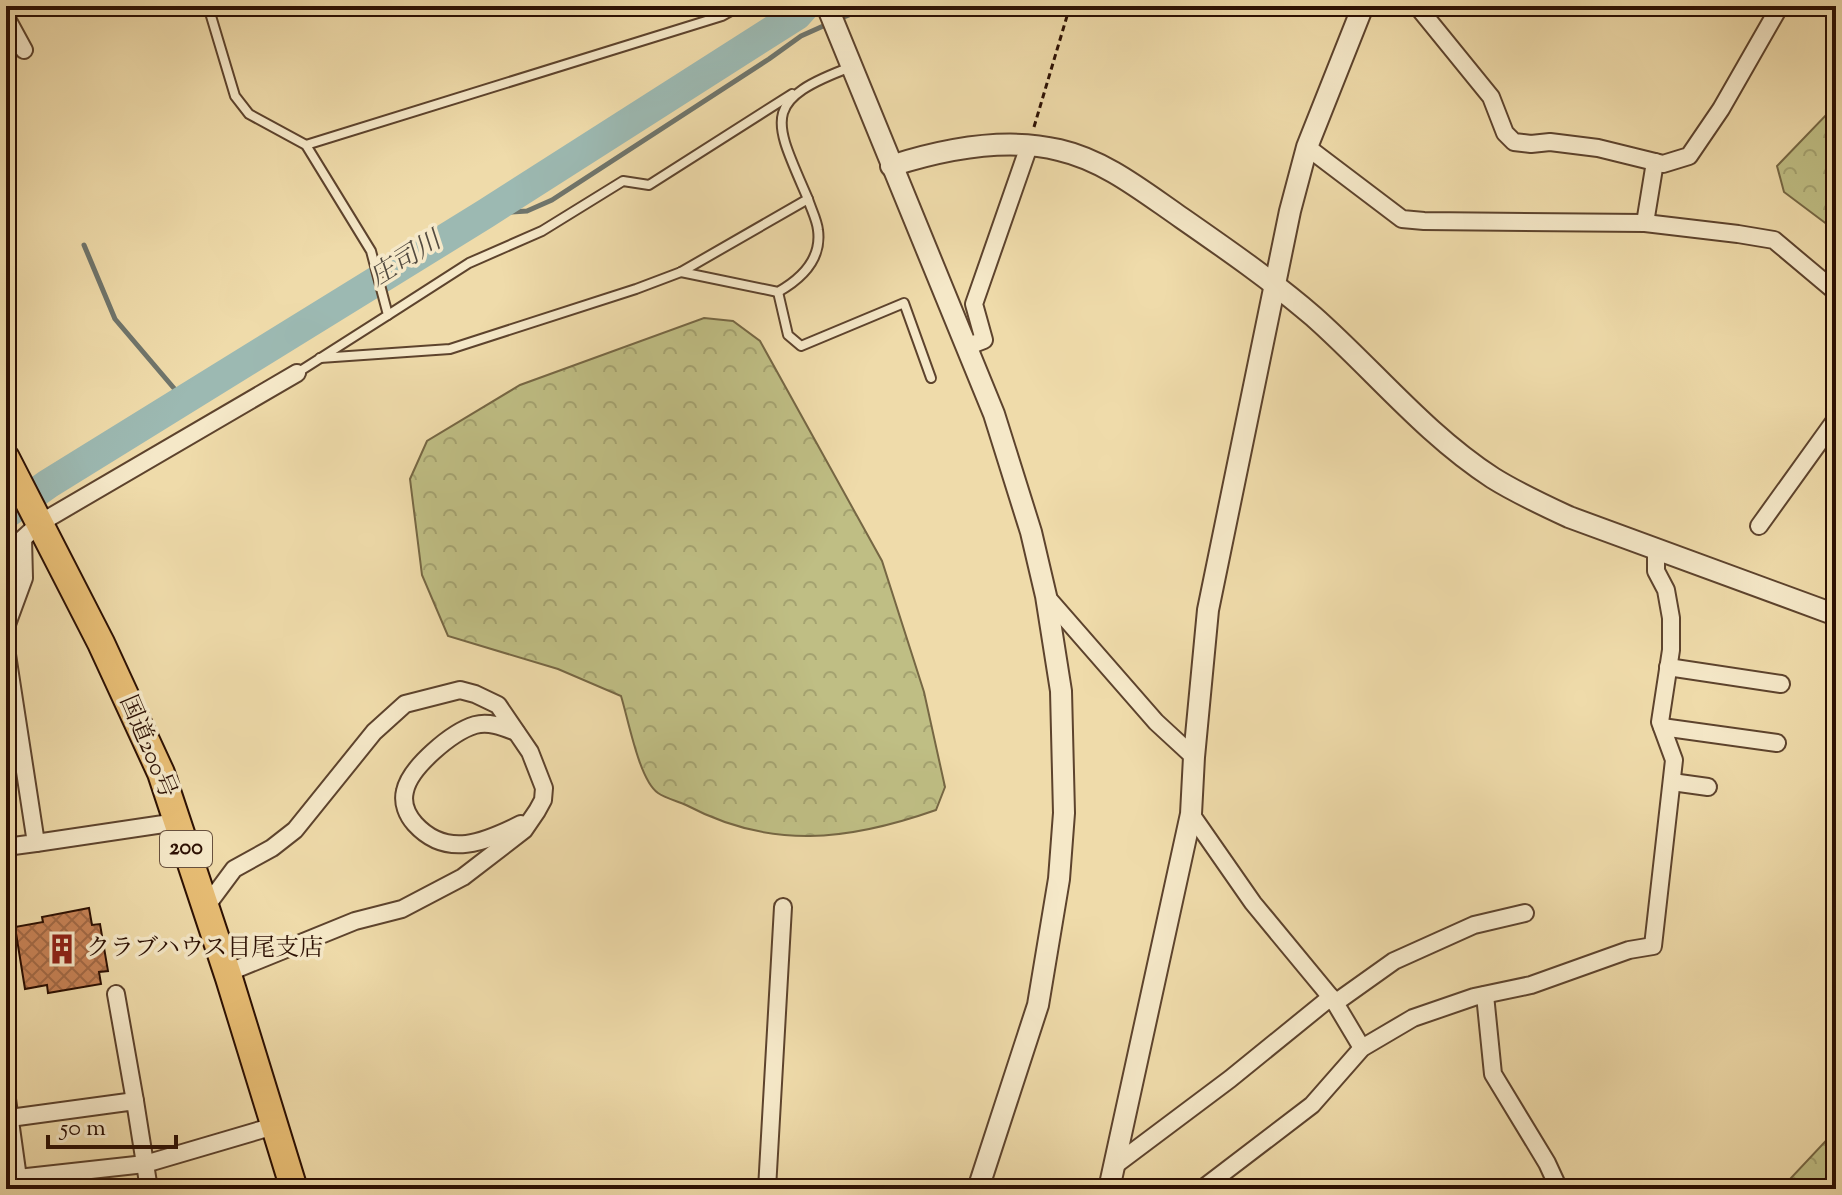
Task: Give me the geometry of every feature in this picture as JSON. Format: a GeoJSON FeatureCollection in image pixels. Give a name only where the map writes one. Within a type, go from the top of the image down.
{"type":"FeatureCollection","features":[{"type":"Feature","properties":{"kind":"highway","name":"国道200号"},"geometry":{"type":"LineString","coordinates":[[9,464],[31,531],[101,643],[161,773],[294,1189]]}},
{"type":"Feature","properties":{"kind":"street"},"geometry":{"type":"LineString","coordinates":[[827,6],[994,414],[1016,482],[1046,596],[1061,691],[1064,813],[1059,879],[1038,1005],[978,1189]]}},
{"type":"Feature","properties":{"kind":"street"},"geometry":{"type":"LineString","coordinates":[[1109,1189],[1191,814],[1208,610],[1275,287],[1307,147],[1363,6]]}},
{"type":"Feature","properties":{"kind":"street"},"geometry":{"type":"LineString","coordinates":[[1417,6],[1491,97],[1505,133],[1514,142],[1550,142],[1598,148],[1663,164],[1689,156],[1721,109],[1780,6]]}},
{"type":"Feature","properties":{"kind":"street"},"geometry":{"type":"LineString","coordinates":[[6,17],[24,50]]}},
{"type":"Feature","properties":{"kind":"street"},"geometry":{"type":"LineString","coordinates":[[891,166],[923,156],[969,148],[1029,146],[1060,150],[1122,176],[1311,314],[1448,444],[1492,477],[1529,499],[1569,517],[1836,615]]}},
{"type":"Feature","properties":{"kind":"street"},"geometry":{"type":"LineString","coordinates":[[966,347],[984,340],[974,304],[1029,146]]}},
{"type":"Feature","properties":{"kind":"street"},"geometry":{"type":"LineString","coordinates":[[1307,147],[1402,219],[1645,223],[1774,240],[1836,292]]}},
{"type":"Feature","properties":{"kind":"street"},"geometry":{"type":"LineString","coordinates":[[1645,223],[1655,162]]}},
{"type":"Feature","properties":{"kind":"street"},"geometry":{"type":"LineString","coordinates":[[6,560],[31,531],[297,373]]}},
{"type":"Feature","properties":{"kind":"street"},"geometry":{"type":"LineString","coordinates":[[1759,526],[1836,419]]}},
{"type":"Feature","properties":{"kind":"street"},"geometry":{"type":"LineString","coordinates":[[6,627],[24,578],[31,531]]}},
{"type":"Feature","properties":{"kind":"street"},"geometry":{"type":"LineString","coordinates":[[1202,1189],[1312,1105],[1362,1048],[1413,1018],[1485,995],[1531,985],[1629,950],[1653,946],[1674,760],[1660,722],[1671,618],[1666,590],[1656,571],[1656,549]]}},
{"type":"Feature","properties":{"kind":"street"},"geometry":{"type":"LineString","coordinates":[[1046,596],[1156,722],[1194,757]]}},
{"type":"Feature","properties":{"kind":"street"},"geometry":{"type":"LineString","coordinates":[[6,648],[36,843]]}},
{"type":"Feature","properties":{"kind":"street"},"geometry":{"type":"LineString","coordinates":[[1668,667],[1781,684]]}},
{"type":"Feature","properties":{"kind":"street"},"geometry":{"type":"LineString","coordinates":[[205,908],[234,869],[272,848],[295,830],[374,732],[405,704],[460,690],[498,705],[530,752],[544,788],[543,800],[524,830],[463,877],[402,909],[355,921],[227,973]]}},
{"type":"Feature","properties":{"kind":"street"},"geometry":{"type":"LineString","coordinates":[[516,732],[492,724],[475,725],[459,733],[412,773],[404,804],[409,818],[420,830],[455,847],[487,841],[533,817]]}},
{"type":"Feature","properties":{"kind":"street"},"geometry":{"type":"LineString","coordinates":[[1662,727],[1777,743]]}},
{"type":"Feature","properties":{"kind":"street"},"geometry":{"type":"LineString","coordinates":[[1672,782],[1708,787]]}},
{"type":"Feature","properties":{"kind":"street"},"geometry":{"type":"LineString","coordinates":[[1191,814],[1253,903],[1333,1000],[1362,1048]]}},
{"type":"Feature","properties":{"kind":"street"},"geometry":{"type":"LineString","coordinates":[[6,847],[177,822]]}},
{"type":"Feature","properties":{"kind":"street"},"geometry":{"type":"LineString","coordinates":[[767,1189],[783,907]]}},
{"type":"Feature","properties":{"kind":"street"},"geometry":{"type":"LineString","coordinates":[[1114,1166],[1333,1000],[1394,961],[1474,925],[1525,913]]}},
{"type":"Feature","properties":{"kind":"street"},"geometry":{"type":"LineString","coordinates":[[116,994],[149,1189]]}},
{"type":"Feature","properties":{"kind":"street"},"geometry":{"type":"LineString","coordinates":[[1485,995],[1493,1074],[1547,1163],[1559,1189]]}},
{"type":"Feature","properties":{"kind":"street"},"geometry":{"type":"LineString","coordinates":[[6,1092],[18,1178],[145,1164],[274,1126]]}},
{"type":"Feature","properties":{"kind":"street"},"geometry":{"type":"LineString","coordinates":[[10,1118],[135,1101]]}},
{"type":"Feature","properties":{"kind":"lane"},"geometry":{"type":"LineString","coordinates":[[208,6],[235,96],[249,114],[306,145],[371,251],[387,310]]}},
{"type":"Feature","properties":{"kind":"lane"},"geometry":{"type":"LineString","coordinates":[[306,145],[722,16],[740,6]]}},
{"type":"Feature","properties":{"kind":"lane"},"geometry":{"type":"LineString","coordinates":[[297,373],[387,310],[469,263],[542,231],[623,181],[649,185],[817,79],[851,67]]}},
{"type":"Feature","properties":{"kind":"lane"},"geometry":{"type":"LineString","coordinates":[[681,272],[778,292],[800,280],[815,256],[819,231],[783,142],[780,122],[795,92]]}},
{"type":"Feature","properties":{"kind":"lane"},"geometry":{"type":"LineString","coordinates":[[320,358],[450,349],[636,289],[681,272],[808,199]]}},
{"type":"Feature","properties":{"kind":"lane"},"geometry":{"type":"LineString","coordinates":[[778,292],[788,335],[801,346],[904,303],[931,378]]}},
{"type":"Feature","properties":{"kind":"path"},"geometry":{"type":"LineString","coordinates":[[1029,146],[1070,6]]}},
{"type":"Feature","properties":{"kind":"green space"},"geometry":{"type":"Polygon","coordinates":[[[1836,100],[1836,231],[1784,192],[1777,166],[1831,110],[1836,100]]]}},
{"type":"Feature","properties":{"kind":"green space"},"geometry":{"type":"Polygon","coordinates":[[[704,318],[733,321],[760,341],[882,561],[924,692],[945,787],[936,810],[872,829],[810,836],[779,835],[718,819],[664,796],[651,786],[635,748],[621,696],[558,669],[448,636],[422,575],[410,479],[427,441],[520,385],[704,318]]]}},
{"type":"Feature","properties":{"kind":"green space"},"geometry":{"type":"Polygon","coordinates":[[[1836,1130],[1836,1189],[1785,1189],[1790,1179],[1836,1130]]]}},
{"type":"Feature","properties":{"kind":"building","name":"クラブハウス目尾支店"},"geometry":{"type":"Polygon","coordinates":[[[89,908],[92,925],[100,924],[108,971],[99,972],[101,984],[48,993],[47,985],[25,989],[15,927],[43,922],[42,917],[89,908]]]}},
{"type":"Feature","properties":{"kind":"waterway","name":"庄司川"},"geometry":{"type":"LineString","coordinates":[[6,514],[48,484],[485,214],[797,15],[805,6]]}},
{"type":"Feature","properties":{"kind":"waterway"},"geometry":{"type":"LineString","coordinates":[[839,19],[871,6]]}},
{"type":"Feature","properties":{"kind":"waterway"},"geometry":{"type":"LineString","coordinates":[[485,214],[527,211],[552,200],[801,36],[830,23]]}},
{"type":"Feature","properties":{"kind":"waterway"},"geometry":{"type":"LineString","coordinates":[[84,245],[115,319],[184,400]]}},
{"type":"Feature","properties":{"kind":"place","name":"クラブハウス目尾支店"},"geometry":{"type":"Point","coordinates":[62,949]}}]}
